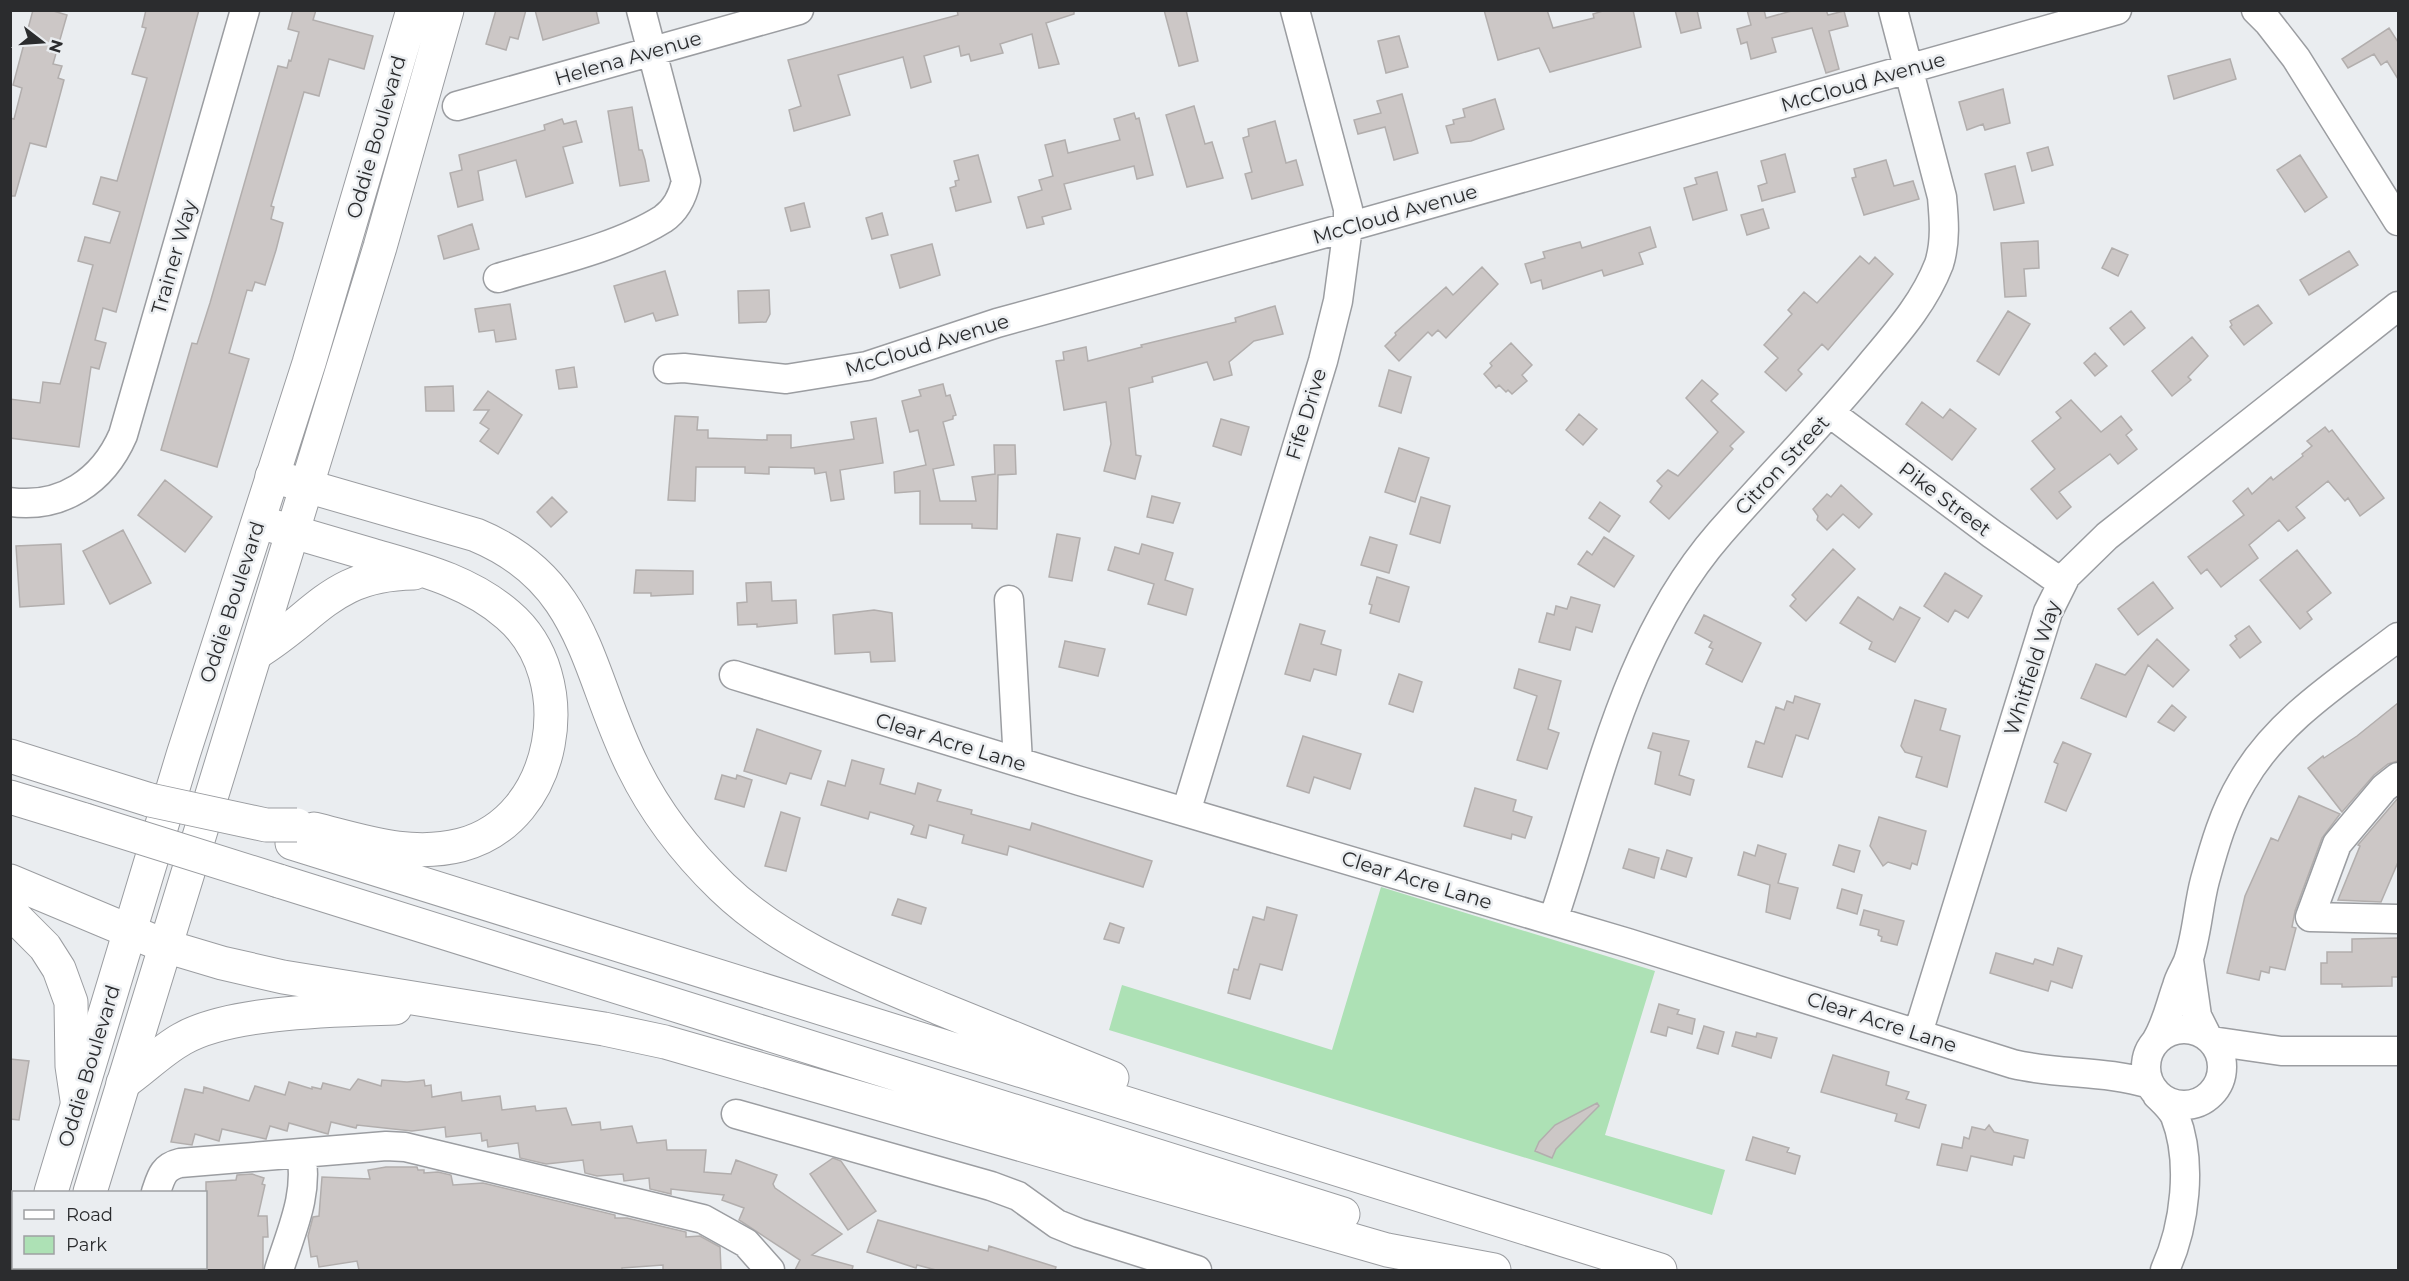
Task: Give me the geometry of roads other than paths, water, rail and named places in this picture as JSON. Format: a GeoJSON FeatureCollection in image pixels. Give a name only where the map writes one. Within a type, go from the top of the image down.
{"type":"FeatureCollection","features":[{"type":"Feature","properties":{"kind":"main road","name":"Oddie Boulevard"},"geometry":{"type":"LineString","coordinates":[[51,1191],[183,755],[313,351],[414,10]]}},
{"type":"Feature","properties":{"kind":"main road","name":"Oddie Boulevard"},"geometry":{"type":"LineString","coordinates":[[90,1191],[380,247],[447,10]]}},
{"type":"Feature","properties":{"kind":"main road"},"geometry":{"type":"LineString","coordinates":[[272,476],[476,535],[503,546],[548,584],[564,604],[580,636],[633,768],[658,811],[690,853],[723,888],[760,918],[799,944],[850,972],[1127,1085],[1244,1140]]}},
{"type":"Feature","properties":{"kind":"main road"},"geometry":{"type":"LineString","coordinates":[[259,522],[431,573],[487,597],[511,616],[527,636],[540,659],[549,684],[552,714],[545,760],[533,786],[516,809],[496,827],[463,844],[417,851],[295,834]]}},
{"type":"Feature","properties":{"kind":"main road"},"geometry":{"type":"LineString","coordinates":[[256,653],[285,635],[330,595],[352,584],[392,574],[431,573]]}},
{"type":"Feature","properties":{"kind":"main road"},"geometry":{"type":"LineString","coordinates":[[10,756],[150,800],[295,834],[1244,1140],[1660,1270]]}},
{"type":"Feature","properties":{"kind":"main road"},"geometry":{"type":"LineString","coordinates":[[10,797],[1521,1270]]}},
{"type":"Feature","properties":{"kind":"main road"},"geometry":{"type":"LineString","coordinates":[[10,881],[165,946],[222,963],[283,977],[463,1004],[665,1042],[1387,1250],[1494,1270]]}},
{"type":"Feature","properties":{"kind":"main road"},"geometry":{"type":"LineString","coordinates":[[10,912],[45,947],[59,969],[70,1002],[72,1066],[77,1100]]}},
{"type":"Feature","properties":{"kind":"main road"},"geometry":{"type":"LineString","coordinates":[[123,1083],[181,1039],[206,1028],[236,1020],[463,1004]]}},
{"type":"Feature","properties":{"kind":"street","name":"Trainer Way"},"geometry":{"type":"LineString","coordinates":[[10,502],[40,502],[79,489],[100,473],[116,452],[123,435],[245,10]]}},
{"type":"Feature","properties":{"kind":"street"},"geometry":{"type":"LineString","coordinates":[[498,278],[622,238],[664,218],[683,196],[686,181],[641,10]]}},
{"type":"Feature","properties":{"kind":"street","name":"Helena Avenue"},"geometry":{"type":"LineString","coordinates":[[457,106],[799,10]]}},
{"type":"Feature","properties":{"kind":"street","name":"Fife Drive"},"geometry":{"type":"LineString","coordinates":[[1186,812],[1323,361],[1338,301],[1348,227],[1345,191],[1295,10]]}},
{"type":"Feature","properties":{"kind":"street","name":"Citron Street"},"geometry":{"type":"LineString","coordinates":[[1553,920],[1621,707],[1656,625],[1686,576],[1719,534],[1830,413],[1907,321],[1922,300],[1940,261],[1945,220],[1942,197],[1911,69],[1893,10]]}},
{"type":"Feature","properties":{"kind":"street","name":"McCloud Avenue"},"geometry":{"type":"LineString","coordinates":[[669,369],[684,368],[786,379],[841,372],[997,323],[1348,227],[2117,10]]}},
{"type":"Feature","properties":{"kind":"street"},"geometry":{"type":"LineString","coordinates":[[2256,10],[2296,58],[2398,222]]}},
{"type":"Feature","properties":{"kind":"street","name":"Whitfield Way"},"geometry":{"type":"LineString","coordinates":[[1918,1034],[2048,612],[2062,583],[2107,537],[2398,306]]}},
{"type":"Feature","properties":{"kind":"street","name":"Pike Street"},"geometry":{"type":"LineString","coordinates":[[1830,413],[1992,534],[2062,583]]}},
{"type":"Feature","properties":{"kind":"street"},"geometry":{"type":"LineString","coordinates":[[1009,600],[1018,762]]}},
{"type":"Feature","properties":{"kind":"street"},"geometry":{"type":"LineString","coordinates":[[2165,1270],[2179,1222],[2185,1175],[2184,1147],[2174,1115],[2153,1090],[2147,1059],[2167,1021],[2177,983],[2188,959],[2205,881],[2225,818],[2242,781],[2260,754],[2283,729],[2312,703],[2398,637]]}},
{"type":"Feature","properties":{"kind":"street","name":"Clear Acre Lane"},"geometry":{"type":"LineString","coordinates":[[734,675],[1018,762],[1553,920],[2037,1070],[2082,1074],[2102,1072],[2132,1062],[2154,1044]]}},
{"type":"Feature","properties":{"kind":"street"},"geometry":{"type":"LineString","coordinates":[[2398,777],[2384,788],[2337,844],[2310,918],[2398,919]]}},
{"type":"Feature","properties":{"kind":"street"},"geometry":{"type":"LineString","coordinates":[[2184,1147],[2200,1110],[2217,1087],[2221,1056],[2197,1016],[2188,959]]}},
{"type":"Feature","properties":{"kind":"street"},"geometry":{"type":"LineString","coordinates":[[2154,1044],[2170,1032],[2183,1029],[2209,1038],[2281,1051],[2398,1051]]}},
{"type":"Feature","properties":{"kind":"street"},"geometry":{"type":"LineString","coordinates":[[2153,1090],[2167,1102],[2180,1106],[2192,1105],[2239,1070],[2281,1051]]}},
{"type":"Feature","properties":{"kind":"street","name":"Clear Acre Lane"},"geometry":{"type":"LineString","coordinates":[[2102,1072],[2153,1090]]}},
{"type":"Feature","properties":{"kind":"street"},"geometry":{"type":"LineString","coordinates":[[736,1114],[991,1186],[1018,1196],[1065,1227],[1197,1270]]}},
{"type":"Feature","properties":{"kind":"street"},"geometry":{"type":"LineString","coordinates":[[156,1191],[162,1174],[170,1166],[180,1163],[386,1146],[405,1147],[703,1220],[733,1234],[746,1243],[770,1270]]}},
{"type":"Feature","properties":{"kind":"street"},"geometry":{"type":"LineString","coordinates":[[279,1270],[303,1192],[304,1173],[301,1153]]}}]}
